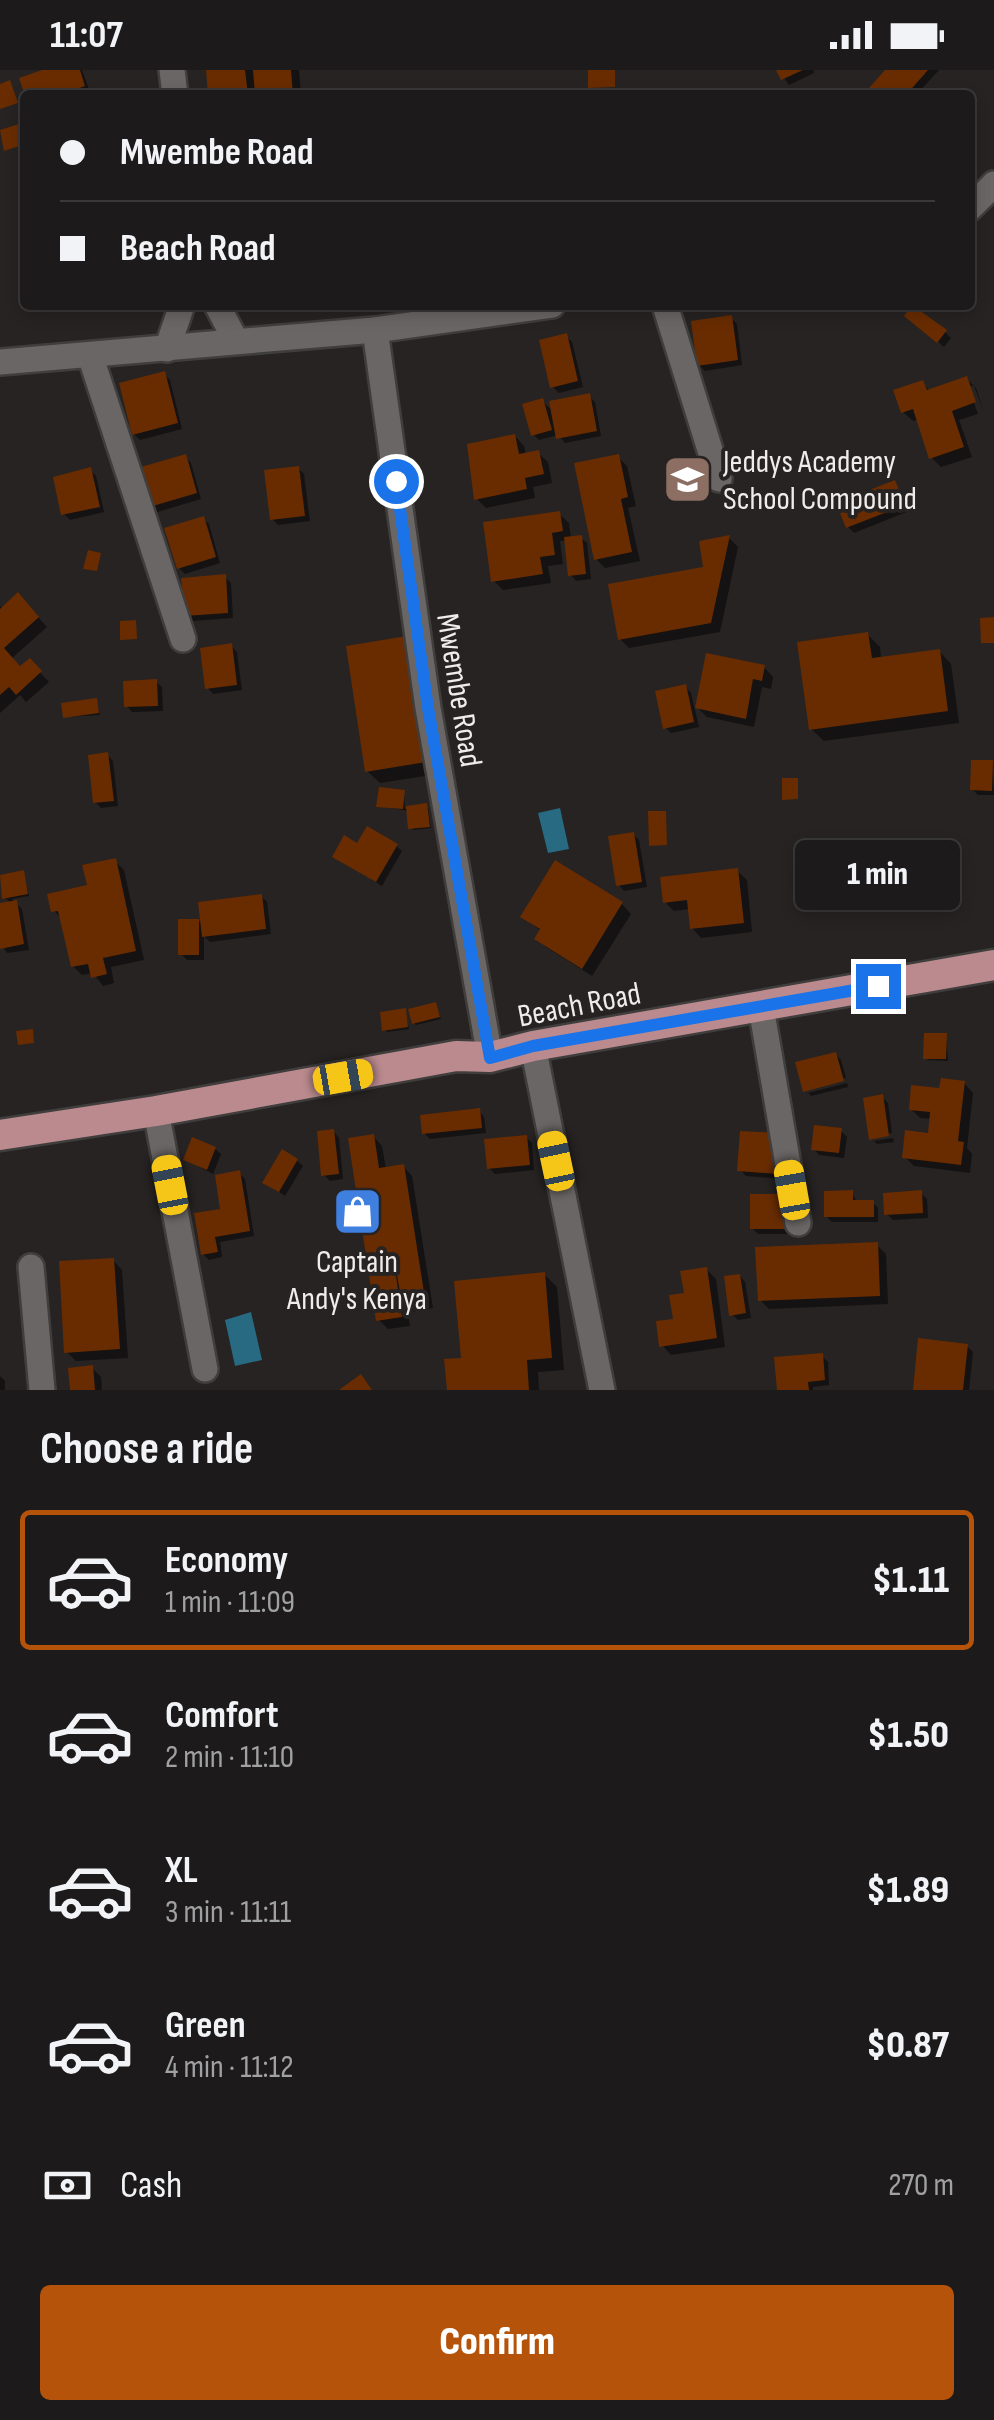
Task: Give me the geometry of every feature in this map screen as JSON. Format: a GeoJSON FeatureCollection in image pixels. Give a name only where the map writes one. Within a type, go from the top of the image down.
{"type":"FeatureCollection","features":[{"type":"Feature","properties":{"kind":"main road","name":"Beach Road"},"geometry":{"type":"LineString","coordinates":[[0,1135],[456,1056],[490,1058],[533,1046],[994,966]]}},
{"type":"Feature","properties":{"kind":"street"},"geometry":{"type":"LineString","coordinates":[[975,203],[994,184]]}},
{"type":"Feature","properties":{"kind":"street"},"geometry":{"type":"LineString","coordinates":[[167,349],[180,310]]}},
{"type":"Feature","properties":{"kind":"street"},"geometry":{"type":"LineString","coordinates":[[220,310],[236,340]]}},
{"type":"Feature","properties":{"kind":"street"},"geometry":{"type":"LineString","coordinates":[[0,362],[375,330],[517,310]]}},
{"type":"Feature","properties":{"kind":"street"},"geometry":{"type":"LineString","coordinates":[[667,310],[719,480]]}},
{"type":"Feature","properties":{"kind":"street","name":"Mwembe Road"},"geometry":{"type":"LineString","coordinates":[[375,330],[428,708],[490,1058]]}},
{"type":"Feature","properties":{"kind":"street"},"geometry":{"type":"LineString","coordinates":[[90,355],[183,640]]}},
{"type":"Feature","properties":{"kind":"street"},"geometry":{"type":"LineString","coordinates":[[761,1006],[798,1224]]}},
{"type":"Feature","properties":{"kind":"street"},"geometry":{"type":"LineString","coordinates":[[533,1046],[602,1390]]}},
{"type":"Feature","properties":{"kind":"street"},"geometry":{"type":"LineString","coordinates":[[156,1111],[206,1369]]}},
{"type":"Feature","properties":{"kind":"street"},"geometry":{"type":"LineString","coordinates":[[31,1267],[42,1390]]}},
{"type":"Feature","properties":{"kind":"water"},"geometry":{"type":"Polygon","coordinates":[[[560,808],[569,849],[548,853],[538,813],[560,808]]]}},
{"type":"Feature","properties":{"kind":"water"},"geometry":{"type":"Polygon","coordinates":[[[251,1312],[262,1360],[235,1366],[225,1320],[251,1312]]]}},
{"type":"Feature","properties":{"kind":"building"},"geometry":{"type":"Polygon","coordinates":[[[42,70],[80,70],[85,86],[74,90],[23,90],[19,78],[42,70]]]}},
{"type":"Feature","properties":{"kind":"building"},"geometry":{"type":"Polygon","coordinates":[[[206,70],[245,70],[247,90],[208,90],[206,70]]]}},
{"type":"Feature","properties":{"kind":"building"},"geometry":{"type":"Polygon","coordinates":[[[253,70],[291,70],[293,90],[255,90],[253,70]]]}},
{"type":"Feature","properties":{"kind":"building"},"geometry":{"type":"Polygon","coordinates":[[[588,70],[615,70],[615,87],[588,88],[588,70]]]}},
{"type":"Feature","properties":{"kind":"building"},"geometry":{"type":"Polygon","coordinates":[[[776,70],[803,70],[781,80],[776,70]]]}},
{"type":"Feature","properties":{"kind":"building"},"geometry":{"type":"Polygon","coordinates":[[[885,70],[928,70],[910,90],[869,88],[885,70]]]}},
{"type":"Feature","properties":{"kind":"building"},"geometry":{"type":"Polygon","coordinates":[[[10,80],[18,103],[0,109],[0,84],[10,80]]]}},
{"type":"Feature","properties":{"kind":"building"},"geometry":{"type":"Polygon","coordinates":[[[20,124],[20,146],[4,151],[0,130],[20,124]]]}},
{"type":"Feature","properties":{"kind":"building"},"geometry":{"type":"Polygon","coordinates":[[[908,310],[919,310],[947,330],[937,343],[904,316],[908,310]]]}},
{"type":"Feature","properties":{"kind":"building"},"geometry":{"type":"Polygon","coordinates":[[[732,315],[738,360],[697,366],[691,321],[732,315]]]}},
{"type":"Feature","properties":{"kind":"building"},"geometry":{"type":"Polygon","coordinates":[[[567,333],[578,381],[550,388],[539,340],[567,333]]]}},
{"type":"Feature","properties":{"kind":"building"},"geometry":{"type":"Polygon","coordinates":[[[165,371],[178,423],[132,435],[119,383],[165,371]]]}},
{"type":"Feature","properties":{"kind":"building"},"geometry":{"type":"Polygon","coordinates":[[[967,376],[976,402],[952,411],[964,447],[929,459],[913,409],[901,413],[893,390],[923,380],[927,390],[967,376]]]}},
{"type":"Feature","properties":{"kind":"building"},"geometry":{"type":"Polygon","coordinates":[[[590,393],[597,431],[556,439],[549,401],[590,393]]]}},
{"type":"Feature","properties":{"kind":"building"},"geometry":{"type":"Polygon","coordinates":[[[543,398],[552,430],[531,436],[522,404],[543,398]]]}},
{"type":"Feature","properties":{"kind":"building"},"geometry":{"type":"Polygon","coordinates":[[[515,434],[519,454],[539,450],[544,474],[525,478],[527,489],[474,500],[467,444],[515,434]]]}},
{"type":"Feature","properties":{"kind":"building"},"geometry":{"type":"Polygon","coordinates":[[[186,454],[197,493],[146,508],[134,469],[186,454]]]}},
{"type":"Feature","properties":{"kind":"building"},"geometry":{"type":"Polygon","coordinates":[[[619,454],[628,497],[621,499],[632,552],[594,560],[574,463],[619,454]]]}},
{"type":"Feature","properties":{"kind":"building"},"geometry":{"type":"Polygon","coordinates":[[[299,466],[305,516],[270,520],[264,470],[299,466]]]}},
{"type":"Feature","properties":{"kind":"building"},"geometry":{"type":"Polygon","coordinates":[[[91,467],[100,507],[61,515],[53,477],[91,467]]]}},
{"type":"Feature","properties":{"kind":"building"},"geometry":{"type":"Polygon","coordinates":[[[895,480],[905,505],[846,528],[836,503],[895,480]]]}},
{"type":"Feature","properties":{"kind":"building"},"geometry":{"type":"Polygon","coordinates":[[[560,511],[563,531],[552,533],[555,555],[540,557],[543,574],[491,582],[483,522],[560,511]]]}},
{"type":"Feature","properties":{"kind":"building"},"geometry":{"type":"Polygon","coordinates":[[[204,516],[216,557],[177,569],[164,528],[204,516]]]}},
{"type":"Feature","properties":{"kind":"building"},"geometry":{"type":"Polygon","coordinates":[[[582,535],[586,574],[568,576],[564,537],[582,535]]]}},
{"type":"Feature","properties":{"kind":"building"},"geometry":{"type":"Polygon","coordinates":[[[730,535],[711,623],[618,640],[608,584],[703,567],[699,541],[730,535]]]}},
{"type":"Feature","properties":{"kind":"building"},"geometry":{"type":"Polygon","coordinates":[[[88,550],[101,553],[97,571],[83,569],[88,550]]]}},
{"type":"Feature","properties":{"kind":"building"},"geometry":{"type":"Polygon","coordinates":[[[226,574],[228,613],[184,616],[181,578],[226,574]]]}},
{"type":"Feature","properties":{"kind":"building"},"geometry":{"type":"Polygon","coordinates":[[[18,592],[39,617],[4,648],[20,666],[30,658],[42,671],[16,695],[9,687],[0,695],[0,609],[18,592]]]}},
{"type":"Feature","properties":{"kind":"building"},"geometry":{"type":"Polygon","coordinates":[[[994,617],[994,643],[981,643],[980,618],[994,617]]]}},
{"type":"Feature","properties":{"kind":"building"},"geometry":{"type":"Polygon","coordinates":[[[136,620],[137,639],[120,640],[120,621],[136,620]]]}},
{"type":"Feature","properties":{"kind":"building"},"geometry":{"type":"Polygon","coordinates":[[[868,632],[872,658],[940,649],[948,711],[809,730],[797,642],[868,632]]]}},
{"type":"Feature","properties":{"kind":"building"},"geometry":{"type":"Polygon","coordinates":[[[407,636],[426,762],[365,772],[346,646],[407,636]]]}},
{"type":"Feature","properties":{"kind":"building"},"geometry":{"type":"Polygon","coordinates":[[[232,643],[237,685],[205,689],[200,648],[232,643]]]}},
{"type":"Feature","properties":{"kind":"building"},"geometry":{"type":"Polygon","coordinates":[[[706,653],[765,665],[762,681],[753,679],[746,719],[695,708],[706,653]]]}},
{"type":"Feature","properties":{"kind":"building"},"geometry":{"type":"Polygon","coordinates":[[[157,679],[158,706],[124,707],[123,681],[157,679]]]}},
{"type":"Feature","properties":{"kind":"building"},"geometry":{"type":"Polygon","coordinates":[[[686,684],[694,722],[663,729],[655,691],[686,684]]]}},
{"type":"Feature","properties":{"kind":"building"},"geometry":{"type":"Polygon","coordinates":[[[97,698],[99,713],[63,718],[61,703],[97,698]]]}},
{"type":"Feature","properties":{"kind":"building"},"geometry":{"type":"Polygon","coordinates":[[[108,752],[114,801],[93,803],[88,755],[108,752]]]}},
{"type":"Feature","properties":{"kind":"building"},"geometry":{"type":"Polygon","coordinates":[[[971,760],[993,760],[992,791],[970,790],[971,760]]]}},
{"type":"Feature","properties":{"kind":"building"},"geometry":{"type":"Polygon","coordinates":[[[782,778],[798,778],[798,799],[782,800],[782,778]]]}},
{"type":"Feature","properties":{"kind":"building"},"geometry":{"type":"Polygon","coordinates":[[[379,787],[405,790],[403,809],[376,807],[379,787]]]}},
{"type":"Feature","properties":{"kind":"building"},"geometry":{"type":"Polygon","coordinates":[[[427,803],[430,827],[408,829],[406,806],[427,803]]]}},
{"type":"Feature","properties":{"kind":"building"},"geometry":{"type":"Polygon","coordinates":[[[648,811],[666,811],[667,845],[649,846],[648,811]]]}},
{"type":"Feature","properties":{"kind":"building"},"geometry":{"type":"Polygon","coordinates":[[[367,826],[398,844],[376,882],[332,857],[344,835],[357,843],[367,826]]]}},
{"type":"Feature","properties":{"kind":"building"},"geometry":{"type":"Polygon","coordinates":[[[634,832],[642,882],[616,886],[608,836],[634,832]]]}},
{"type":"Feature","properties":{"kind":"building"},"geometry":{"type":"Polygon","coordinates":[[[116,858],[136,951],[103,958],[107,974],[91,978],[88,964],[71,967],[58,911],[51,912],[47,894],[87,885],[82,865],[116,858]]]}},
{"type":"Feature","properties":{"kind":"building"},"geometry":{"type":"Polygon","coordinates":[[[555,860],[623,902],[582,969],[534,939],[540,929],[520,917],[555,860]]]}},
{"type":"Feature","properties":{"kind":"building"},"geometry":{"type":"Polygon","coordinates":[[[738,868],[744,923],[690,929],[687,900],[663,903],[660,877],[738,868]]]}},
{"type":"Feature","properties":{"kind":"building"},"geometry":{"type":"Polygon","coordinates":[[[24,870],[28,894],[2,899],[0,875],[24,870]]]}},
{"type":"Feature","properties":{"kind":"building"},"geometry":{"type":"Polygon","coordinates":[[[262,894],[266,929],[202,937],[198,902],[262,894]]]}},
{"type":"Feature","properties":{"kind":"building"},"geometry":{"type":"Polygon","coordinates":[[[17,900],[24,944],[0,949],[0,903],[17,900]]]}},
{"type":"Feature","properties":{"kind":"building"},"geometry":{"type":"Polygon","coordinates":[[[178,919],[199,919],[199,955],[178,955],[178,919]]]}},
{"type":"Feature","properties":{"kind":"building"},"geometry":{"type":"Polygon","coordinates":[[[436,1002],[440,1017],[412,1024],[408,1009],[436,1002]]]}},
{"type":"Feature","properties":{"kind":"building"},"geometry":{"type":"Polygon","coordinates":[[[406,1008],[408,1027],[382,1031],[380,1012],[406,1008]]]}},
{"type":"Feature","properties":{"kind":"building"},"geometry":{"type":"Polygon","coordinates":[[[33,1029],[34,1043],[18,1045],[16,1031],[33,1029]]]}},
{"type":"Feature","properties":{"kind":"building"},"geometry":{"type":"Polygon","coordinates":[[[924,1033],[947,1033],[946,1059],[923,1059],[924,1033]]]}},
{"type":"Feature","properties":{"kind":"building"},"geometry":{"type":"Polygon","coordinates":[[[836,1052],[844,1081],[803,1092],[795,1062],[836,1052]]]}},
{"type":"Feature","properties":{"kind":"building"},"geometry":{"type":"Polygon","coordinates":[[[941,1078],[965,1081],[958,1141],[964,1142],[961,1165],[902,1158],[905,1130],[928,1133],[930,1112],[909,1110],[911,1085],[939,1088],[941,1078]]]}},
{"type":"Feature","properties":{"kind":"building"},"geometry":{"type":"Polygon","coordinates":[[[883,1094],[889,1136],[869,1140],[863,1098],[883,1094]]]}},
{"type":"Feature","properties":{"kind":"building"},"geometry":{"type":"Polygon","coordinates":[[[480,1108],[482,1128],[422,1134],[420,1115],[480,1108]]]}},
{"type":"Feature","properties":{"kind":"building"},"geometry":{"type":"Polygon","coordinates":[[[814,1125],[842,1128],[839,1153],[811,1150],[814,1125]]]}},
{"type":"Feature","properties":{"kind":"building"},"geometry":{"type":"Polygon","coordinates":[[[334,1129],[339,1174],[321,1176],[317,1131],[334,1129]]]}},
{"type":"Feature","properties":{"kind":"building"},"geometry":{"type":"Polygon","coordinates":[[[740,1131],[780,1133],[778,1174],[737,1171],[740,1131]]]}},
{"type":"Feature","properties":{"kind":"building"},"geometry":{"type":"Polygon","coordinates":[[[374,1134],[379,1168],[404,1164],[425,1299],[402,1303],[392,1248],[402,1317],[376,1321],[348,1138],[374,1134]]]}},
{"type":"Feature","properties":{"kind":"building"},"geometry":{"type":"Polygon","coordinates":[[[527,1135],[530,1165],[487,1169],[484,1139],[527,1135]]]}},
{"type":"Feature","properties":{"kind":"building"},"geometry":{"type":"Polygon","coordinates":[[[192,1137],[216,1147],[207,1170],[183,1160],[192,1137]]]}},
{"type":"Feature","properties":{"kind":"building"},"geometry":{"type":"Polygon","coordinates":[[[282,1149],[298,1159],[279,1192],[262,1183],[282,1149]]]}},
{"type":"Feature","properties":{"kind":"building"},"geometry":{"type":"Polygon","coordinates":[[[240,1170],[250,1231],[215,1237],[218,1252],[201,1255],[194,1213],[220,1209],[215,1175],[240,1170]]]}},
{"type":"Feature","properties":{"kind":"building"},"geometry":{"type":"Polygon","coordinates":[[[853,1190],[853,1200],[874,1200],[874,1217],[824,1217],[824,1191],[853,1190]]]}},
{"type":"Feature","properties":{"kind":"building"},"geometry":{"type":"Polygon","coordinates":[[[922,1190],[923,1213],[884,1215],[883,1193],[922,1190]]]}},
{"type":"Feature","properties":{"kind":"building"},"geometry":{"type":"Polygon","coordinates":[[[750,1194],[793,1194],[793,1229],[750,1229],[750,1194]]]}},
{"type":"Feature","properties":{"kind":"building"},"geometry":{"type":"Polygon","coordinates":[[[878,1242],[880,1296],[758,1301],[755,1247],[878,1242]]]}},
{"type":"Feature","properties":{"kind":"building"},"geometry":{"type":"Polygon","coordinates":[[[114,1258],[120,1349],[64,1353],[59,1261],[114,1258]]]}},
{"type":"Feature","properties":{"kind":"building"},"geometry":{"type":"Polygon","coordinates":[[[707,1267],[717,1338],[659,1347],[656,1321],[673,1319],[669,1295],[684,1293],[680,1271],[707,1267]]]}},
{"type":"Feature","properties":{"kind":"building"},"geometry":{"type":"Polygon","coordinates":[[[545,1272],[552,1358],[527,1360],[529,1390],[447,1390],[444,1359],[461,1358],[454,1281],[545,1272]]]}},
{"type":"Feature","properties":{"kind":"building"},"geometry":{"type":"Polygon","coordinates":[[[740,1274],[746,1313],[729,1316],[724,1276],[740,1274]]]}},
{"type":"Feature","properties":{"kind":"building"},"geometry":{"type":"Polygon","coordinates":[[[918,1338],[968,1344],[963,1390],[913,1390],[918,1338]]]}},
{"type":"Feature","properties":{"kind":"building"},"geometry":{"type":"Polygon","coordinates":[[[823,1353],[825,1380],[808,1382],[809,1390],[777,1390],[774,1357],[823,1353]]]}},
{"type":"Feature","properties":{"kind":"building"},"geometry":{"type":"Polygon","coordinates":[[[93,1365],[95,1390],[70,1390],[68,1368],[93,1365]]]}},
{"type":"Feature","properties":{"kind":"building"},"geometry":{"type":"Polygon","coordinates":[[[361,1374],[372,1390],[339,1390],[361,1374]]]}},
{"type":"Feature","properties":{"kind":"place","name":"Jeddys Academy School Compound"},"geometry":{"type":"Point","coordinates":[688,479]}},
{"type":"Feature","properties":{"kind":"place","name":"Captain Andy's Kenya"},"geometry":{"type":"Point","coordinates":[357,1211]}},
{"type":"Feature","properties":{"kind":"route"},"geometry":{"type":"LineString","coordinates":[[396,481],[428,708],[490,1058],[533,1046],[878,986]]}}]}
